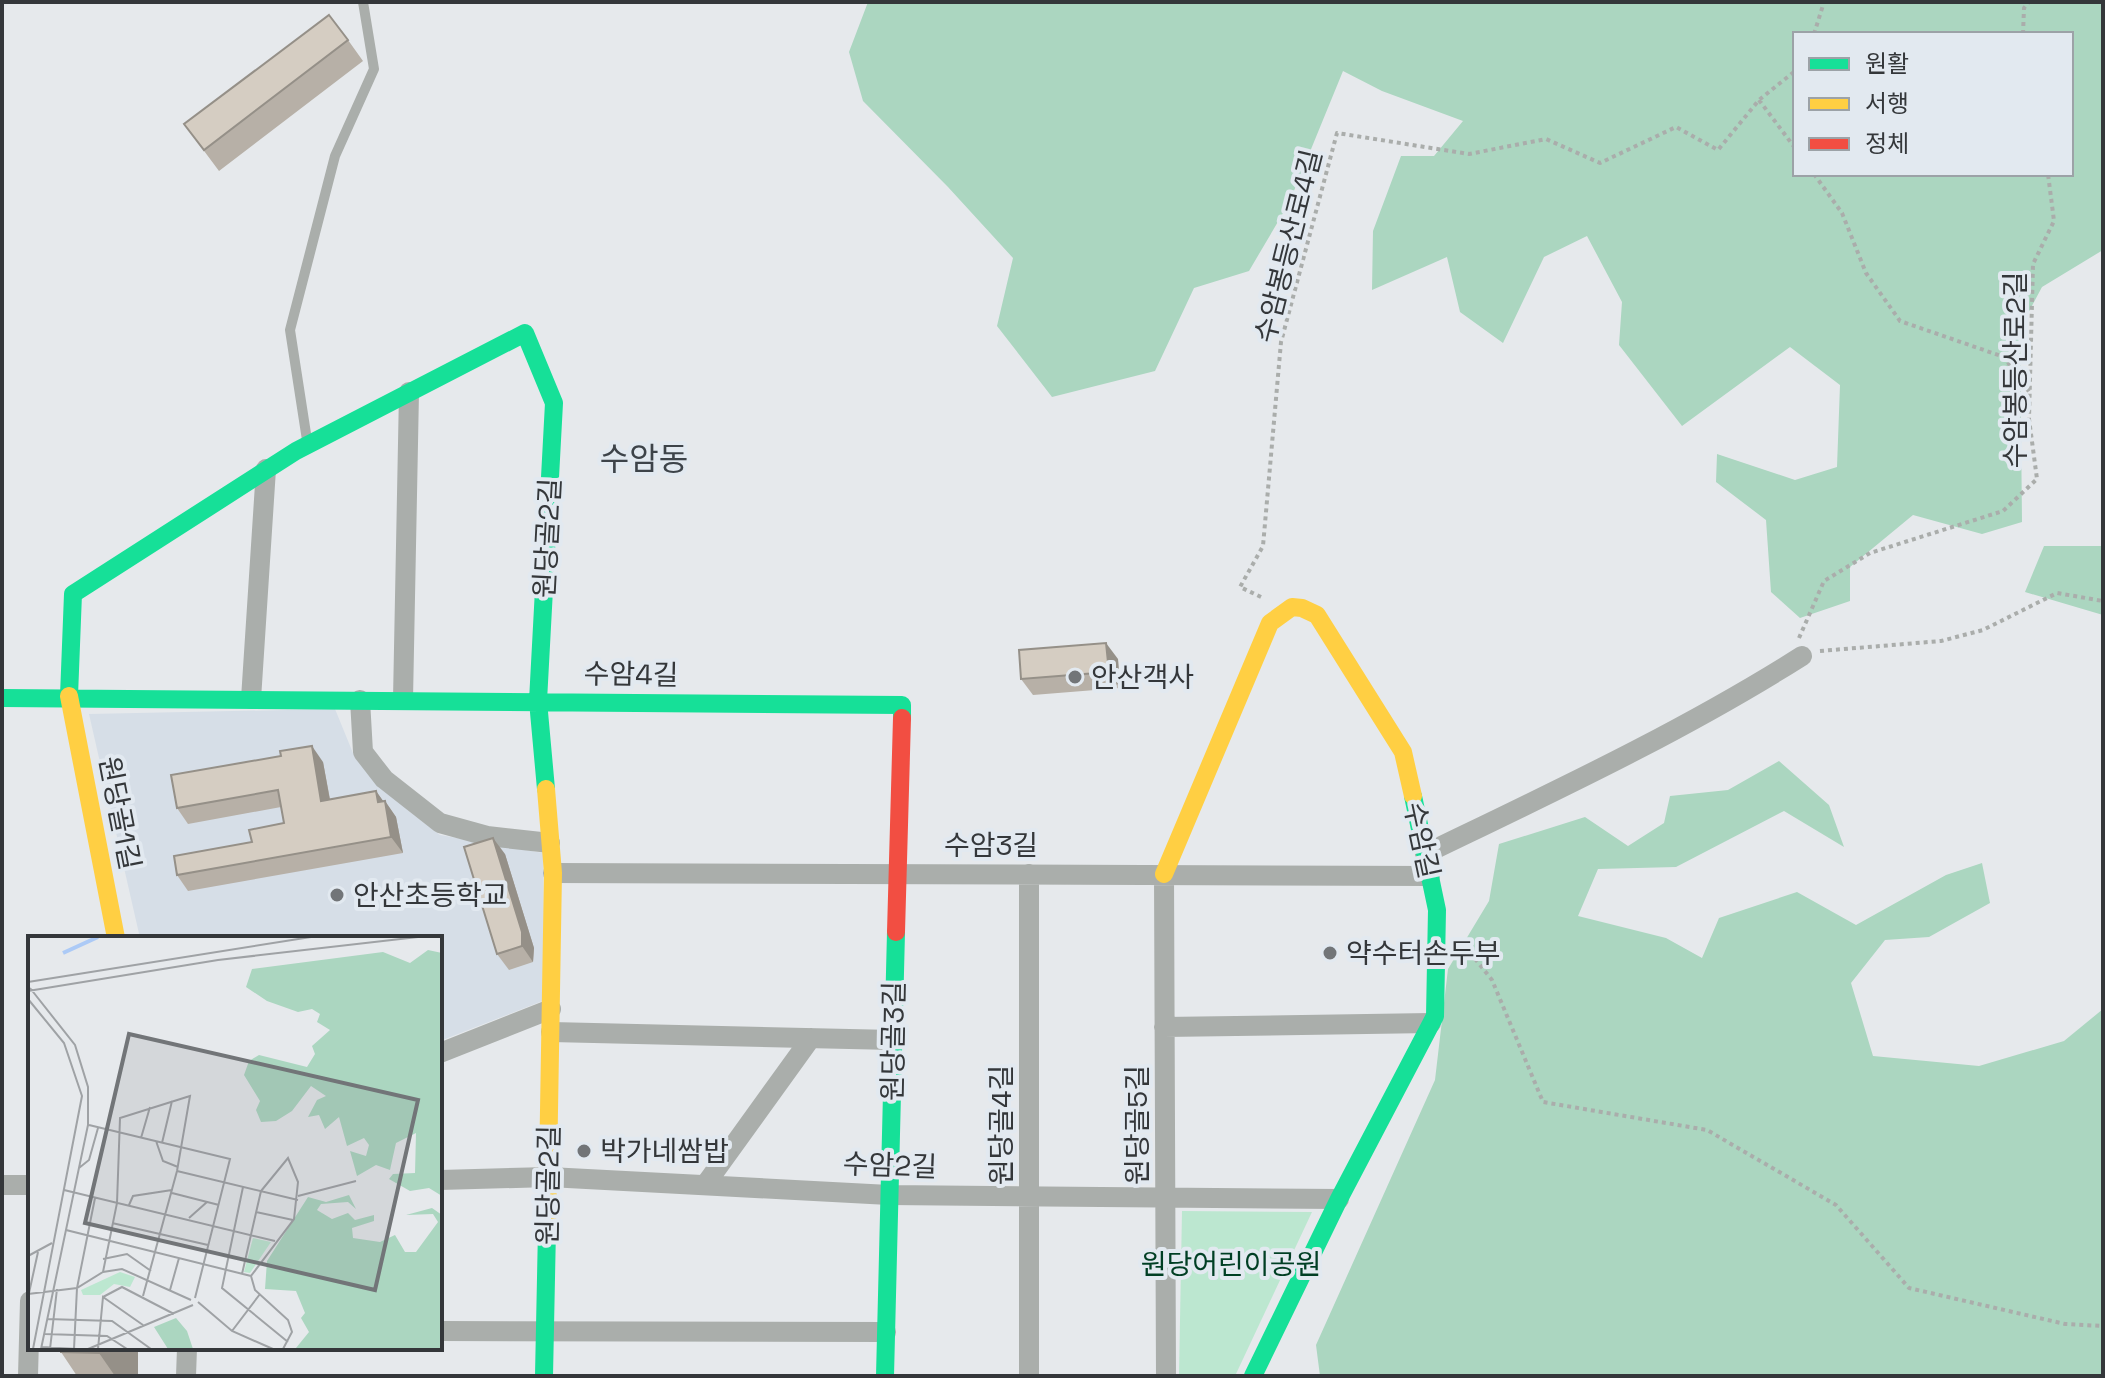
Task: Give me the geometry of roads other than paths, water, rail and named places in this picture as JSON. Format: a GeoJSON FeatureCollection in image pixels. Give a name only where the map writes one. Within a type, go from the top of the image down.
{"type":"FeatureCollection","features":[{"type":"Feature","properties":{"kind":"street","name":"원당골2길"},"geometry":{"type":"LineString","coordinates":[[69,698],[73,594],[307,445],[525,333],[554,403],[538,701],[553,873],[544,1376]]}},
{"type":"Feature","properties":{"kind":"street"},"geometry":{"type":"LineString","coordinates":[[403,700],[409,392]]}},
{"type":"Feature","properties":{"kind":"street"},"geometry":{"type":"LineString","coordinates":[[251,699],[266,469]]}},
{"type":"Feature","properties":{"kind":"street","name":"수암길"},"geometry":{"type":"LineString","coordinates":[[1164,874],[1270,623],[1284,609],[1300,606],[1317,615],[1403,752],[1437,910],[1435,1016],[1339,1199],[1253,1376]]}},
{"type":"Feature","properties":{"kind":"street"},"geometry":{"type":"LineString","coordinates":[[1425,854],[1628,756],[1731,701],[1795,660]]}},
{"type":"Feature","properties":{"kind":"street","name":"수암4길"},"geometry":{"type":"LineString","coordinates":[[2,698],[902,705]]}},
{"type":"Feature","properties":{"kind":"street","name":"원당골1길"},"geometry":{"type":"LineString","coordinates":[[69,698],[116,936]]}},
{"type":"Feature","properties":{"kind":"street"},"geometry":{"type":"LineString","coordinates":[[360,700],[363,752],[384,779],[440,823],[487,836],[550,843]]}},
{"type":"Feature","properties":{"kind":"street","name":"원당골3길"},"geometry":{"type":"LineString","coordinates":[[885,1376],[902,705]]}},
{"type":"Feature","properties":{"kind":"street","name":"수암3길"},"geometry":{"type":"LineString","coordinates":[[553,873],[1430,876]]}},
{"type":"Feature","properties":{"kind":"street","name":"원당골4길"},"geometry":{"type":"LineString","coordinates":[[1029,874],[1029,1376]]}},
{"type":"Feature","properties":{"kind":"street","name":"원당골5길"},"geometry":{"type":"LineString","coordinates":[[1164,874],[1166,1376]]}},
{"type":"Feature","properties":{"kind":"street"},"geometry":{"type":"LineString","coordinates":[[442,1052],[551,1009]]}},
{"type":"Feature","properties":{"kind":"street"},"geometry":{"type":"LineString","coordinates":[[1164,1027],[1431,1023]]}},
{"type":"Feature","properties":{"kind":"street"},"geometry":{"type":"LineString","coordinates":[[551,1032],[893,1040]]}},
{"type":"Feature","properties":{"kind":"street"},"geometry":{"type":"LineString","coordinates":[[705,1185],[811,1038]]}},
{"type":"Feature","properties":{"kind":"street","name":"수암2길"},"geometry":{"type":"LineString","coordinates":[[442,1180],[549,1177],[889,1195],[1339,1199]]}},
{"type":"Feature","properties":{"kind":"street"},"geometry":{"type":"LineString","coordinates":[[2,1185],[28,1185]]}},
{"type":"Feature","properties":{"kind":"street"},"geometry":{"type":"LineString","coordinates":[[442,1331],[886,1332]]}},
{"type":"Feature","properties":{"kind":"street"},"geometry":{"type":"LineString","coordinates":[[28,1376],[29,1350]]}},
{"type":"Feature","properties":{"kind":"street"},"geometry":{"type":"LineString","coordinates":[[186,1376],[187,1350]]}},
{"type":"Feature","properties":{"kind":"lane"},"geometry":{"type":"LineString","coordinates":[[307,445],[290,330],[335,156],[374,69],[363,2]]}},
{"type":"Feature","properties":{"kind":"place","name":"안산객사"},"geometry":{"type":"Point","coordinates":[1075,677]}},
{"type":"Feature","properties":{"kind":"place","name":"안산초등학교"},"geometry":{"type":"Point","coordinates":[337,895]}},
{"type":"Feature","properties":{"kind":"place","name":"약수터손두부"},"geometry":{"type":"Point","coordinates":[1330,953]}},
{"type":"Feature","properties":{"kind":"place","name":"박가네쌈밥"},"geometry":{"type":"Point","coordinates":[584,1151]}},
{"type":"Feature","properties":{"kind":"district","name":"수암동"},"geometry":{"type":"Point","coordinates":[644,459]}},
{"type":"Feature","properties":{"kind":"park label","name":"원당어린이공원"},"geometry":{"type":"Point","coordinates":[1231,1264]}}]}
